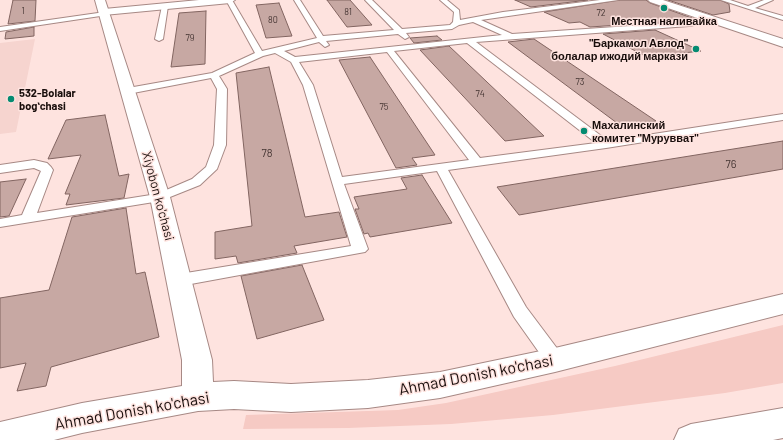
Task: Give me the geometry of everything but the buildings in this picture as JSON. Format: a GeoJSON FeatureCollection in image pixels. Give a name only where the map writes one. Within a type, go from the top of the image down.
{"type":"FeatureCollection","features":[{"type":"Feature","properties":{"kind":"street"},"geometry":{"type":"LineString","coordinates":[[103,9],[230,0]]}},
{"type":"Feature","properties":{"kind":"street"},"geometry":{"type":"LineString","coordinates":[[653,0],[783,43]]}},
{"type":"Feature","properties":{"kind":"street","name":"Xiyobon ko'chasi"},"geometry":{"type":"LineString","coordinates":[[103,9],[160,197],[197,360],[198,397]]}},
{"type":"Feature","properties":{"kind":"street"},"geometry":{"type":"LineString","coordinates":[[755,34],[783,28]]}},
{"type":"Feature","properties":{"kind":"street","name":"Ahmad Donish ko'chasi"},"geometry":{"type":"LineString","coordinates":[[0,438],[82,418],[198,397],[234,395],[291,398],[398,391],[440,386],[555,360],[783,304]]}},
{"type":"Feature","properties":{"kind":"street"},"geometry":{"type":"LineString","coordinates":[[691,440],[783,423]]}},
{"type":"Feature","properties":{"kind":"lane"},"geometry":{"type":"LineString","coordinates":[[230,0],[260,54]]}},
{"type":"Feature","properties":{"kind":"lane"},"geometry":{"type":"LineString","coordinates":[[297,0],[331,56]]}},
{"type":"Feature","properties":{"kind":"lane"},"geometry":{"type":"LineString","coordinates":[[368,0],[415,47]]}},
{"type":"Feature","properties":{"kind":"lane"},"geometry":{"type":"LineString","coordinates":[[443,0],[457,11],[457,23]]}},
{"type":"Feature","properties":{"kind":"lane"},"geometry":{"type":"LineString","coordinates":[[128,91],[214,75],[260,54],[294,47],[320,39],[447,28],[454,26],[457,23],[518,12],[615,0]]}},
{"type":"Feature","properties":{"kind":"lane"},"geometry":{"type":"LineString","coordinates":[[724,0],[783,18]]}},
{"type":"Feature","properties":{"kind":"lane"},"geometry":{"type":"LineString","coordinates":[[748,8],[770,0]]}},
{"type":"Feature","properties":{"kind":"lane"},"geometry":{"type":"LineString","coordinates":[[159,39],[172,4]]}},
{"type":"Feature","properties":{"kind":"lane"},"geometry":{"type":"LineString","coordinates":[[0,29],[103,9]]}},
{"type":"Feature","properties":{"kind":"lane"},"geometry":{"type":"LineString","coordinates":[[474,20],[512,36]]}},
{"type":"Feature","properties":{"kind":"lane"},"geometry":{"type":"LineString","coordinates":[[294,60],[512,36],[689,24],[714,20]]}},
{"type":"Feature","properties":{"kind":"lane"},"geometry":{"type":"LineString","coordinates":[[469,41],[606,145]]}},
{"type":"Feature","properties":{"kind":"lane"},"geometry":{"type":"LineString","coordinates":[[180,280],[360,249],[337,181],[308,85],[294,60],[276,50]]}},
{"type":"Feature","properties":{"kind":"lane"},"geometry":{"type":"LineString","coordinates":[[389,50],[477,162]]}},
{"type":"Feature","properties":{"kind":"lane"},"geometry":{"type":"LineString","coordinates":[[0,222],[160,197],[196,182],[212,169],[220,145],[222,89],[214,75]]}},
{"type":"Feature","properties":{"kind":"lane"},"geometry":{"type":"LineString","coordinates":[[337,181],[440,166],[606,145],[783,117]]}},
{"type":"Feature","properties":{"kind":"lane"},"geometry":{"type":"LineString","coordinates":[[0,169],[34,164],[43,166],[48,170],[28,218]]}},
{"type":"Feature","properties":{"kind":"lane"},"geometry":{"type":"LineString","coordinates":[[440,166],[520,312],[555,360]]}},
{"type":"Feature","properties":{"kind":"shaded area","name":"532-Bolalar bogʻchasi"},"geometry":{"type":"Polygon","coordinates":[[[35,39],[16,132],[0,134],[0,43],[35,39]]]}},
{"type":"Feature","properties":{"kind":"shaded area"},"geometry":{"type":"Polygon","coordinates":[[[783,325],[783,383],[725,393],[553,415],[451,424],[348,428],[243,429],[246,415],[398,410],[446,403],[615,366],[783,325]]]}},
{"type":"Feature","properties":{"kind":"place","name":"Местная наливайка"},"geometry":{"type":"Point","coordinates":[664,8]}},
{"type":"Feature","properties":{"kind":"place","name":"\"Баркамол Авлод\" болалар ижодий маркази"},"geometry":{"type":"Point","coordinates":[696,49]}},
{"type":"Feature","properties":{"kind":"place","name":"532-Bolalar bogʻchasi"},"geometry":{"type":"Point","coordinates":[11,99]}},
{"type":"Feature","properties":{"kind":"place","name":"Махалинский комитет \"Мурувват\""},"geometry":{"type":"Point","coordinates":[584,131]}}]}
